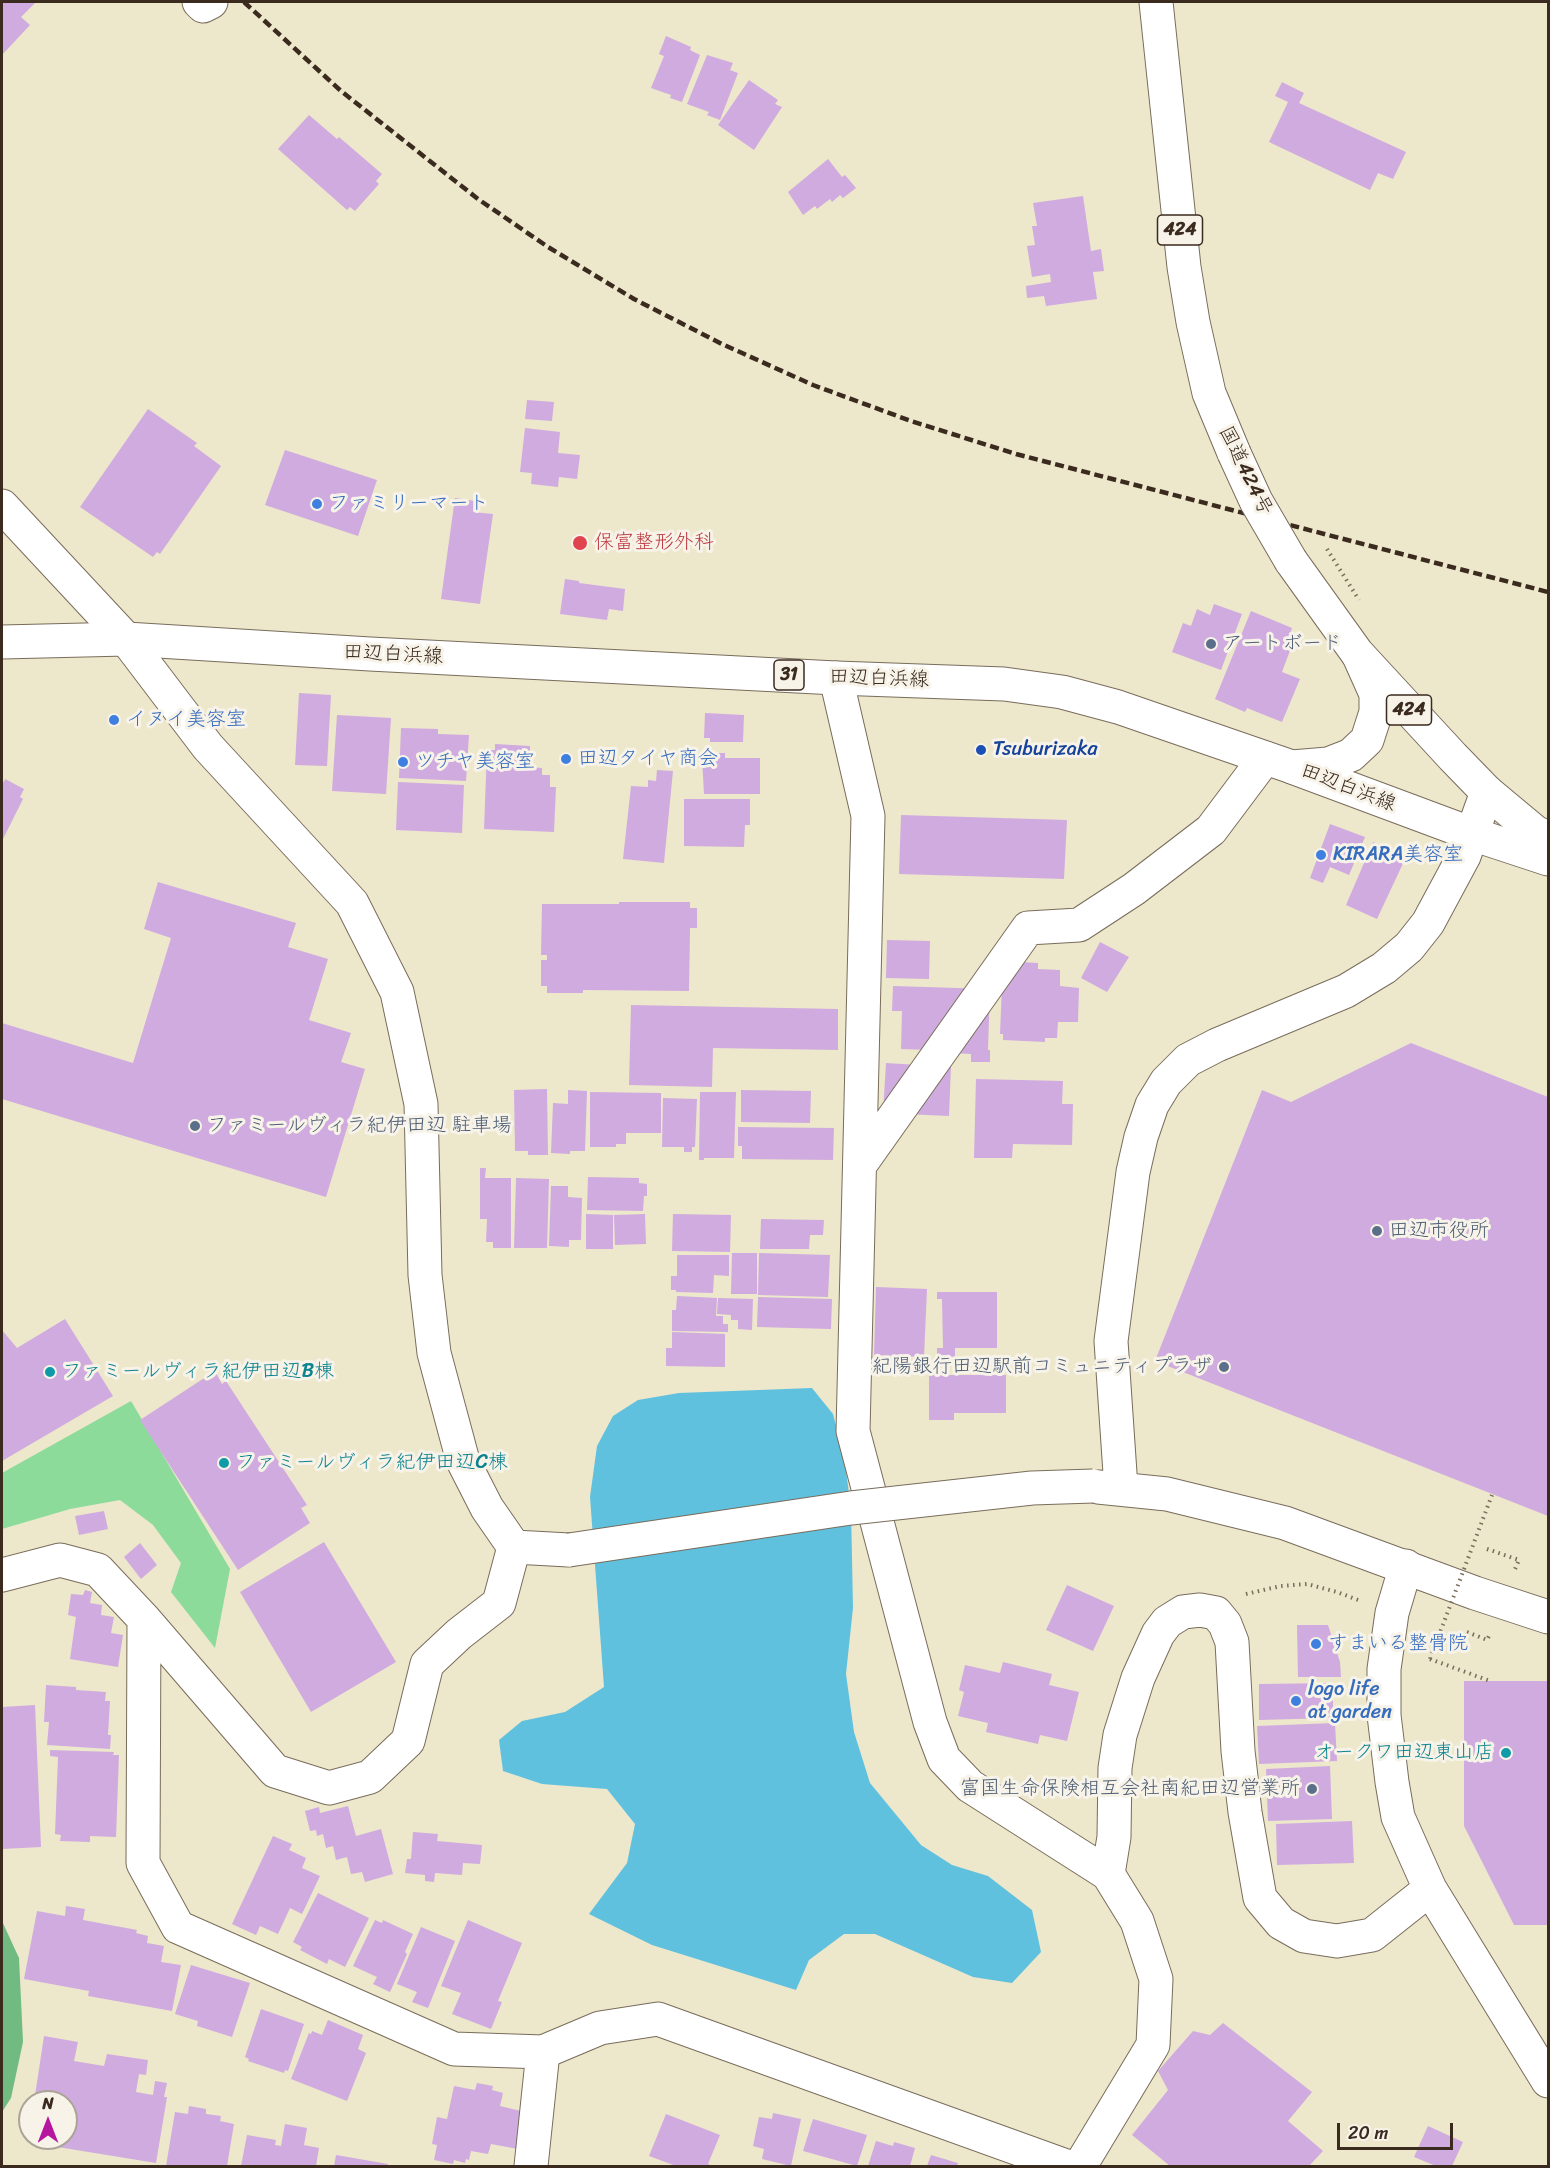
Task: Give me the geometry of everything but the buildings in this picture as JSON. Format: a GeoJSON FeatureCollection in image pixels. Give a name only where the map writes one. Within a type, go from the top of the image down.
{"type":"FeatureCollection","features":[{"type":"Feature","properties":{"kind":"main road"},"geometry":{"type":"LineString","coordinates":[[199,2],[203,6],[211,2]]}},
{"type":"Feature","properties":{"kind":"main road","name":"国道424号"},"geometry":{"type":"LineString","coordinates":[[1156,2],[1184,267],[1191,311],[1209,393],[1234,453],[1257,501],[1291,561],[1357,653],[1487,792],[1535,832],[1548,838]]}},
{"type":"Feature","properties":{"kind":"main road"},"geometry":{"type":"LineString","coordinates":[[2,506],[126,639],[208,747],[352,903],[397,992],[421,1104],[425,1275],[434,1353],[463,1461],[487,1508],[514,1547],[499,1603],[459,1634],[427,1664],[408,1741],[370,1776],[329,1788],[275,1771],[99,1570],[60,1560],[2,1575]]}},
{"type":"Feature","properties":{"kind":"main road","name":"田辺白浜線"},"geometry":{"type":"LineString","coordinates":[[2,642],[126,639],[836,678],[1004,684],[1062,692],[1118,707],[1548,859]]}},
{"type":"Feature","properties":{"kind":"main road"},"geometry":{"type":"LineString","coordinates":[[860,1165],[1028,928],[1079,925],[1134,889],[1211,830],[1278,762],[1328,764],[1352,754],[1367,740],[1376,712],[1376,694],[1357,653]]}},
{"type":"Feature","properties":{"kind":"main road"},"geometry":{"type":"LineString","coordinates":[[836,678],[868,816],[853,1431],[930,1722],[944,1759],[970,1786],[1108,1874],[1137,1921],[1156,1979],[1153,2046],[1080,2166]]}},
{"type":"Feature","properties":{"kind":"main road"},"geometry":{"type":"LineString","coordinates":[[1107,1487],[1111,1341],[1133,1172],[1141,1137],[1152,1105],[1166,1082],[1188,1060],[1217,1045],[1346,991],[1384,968],[1409,947],[1428,923],[1464,856],[1487,792]]}},
{"type":"Feature","properties":{"kind":"main road"},"geometry":{"type":"LineString","coordinates":[[514,1547],[569,1550],[851,1508],[1032,1488],[1107,1487],[1178,1496],[1285,1523],[1458,1587],[1548,1617]]}},
{"type":"Feature","properties":{"kind":"main road"},"geometry":{"type":"LineString","coordinates":[[1406,1566],[1392,1613],[1384,1669],[1384,1715],[1398,1817],[1430,1889],[1548,2081]]}},
{"type":"Feature","properties":{"kind":"main road"},"geometry":{"type":"LineString","coordinates":[[1108,1874],[1114,1838],[1115,1768],[1120,1735],[1138,1678],[1158,1634],[1167,1622],[1183,1612],[1200,1610],[1216,1613],[1225,1624],[1232,1642],[1238,1752],[1245,1812],[1260,1898],[1281,1923],[1304,1936],[1338,1941],[1372,1935],[1430,1889]]}},
{"type":"Feature","properties":{"kind":"main road"},"geometry":{"type":"LineString","coordinates":[[144,1619],[143,1863],[178,1927],[454,2049],[543,2052],[600,2028],[658,2019],[1066,2166]]}},
{"type":"Feature","properties":{"kind":"main road"},"geometry":{"type":"LineString","coordinates":[[531,2166],[543,2052]]}},
{"type":"Feature","properties":{"kind":"path"},"geometry":{"type":"LineString","coordinates":[[1490,1681],[1430,1659],[1492,1495]]}},
{"type":"Feature","properties":{"kind":"path"},"geometry":{"type":"LineString","coordinates":[[1200,1610],[1245,1594],[1281,1586],[1307,1584],[1337,1592],[1392,1613]]}},
{"type":"Feature","properties":{"kind":"green space"},"geometry":{"type":"Polygon","coordinates":[[[131,1401],[230,1569],[215,1648],[171,1592],[181,1563],[153,1525],[120,1500],[70,1509],[2,1529],[2,1473],[131,1401]]]}},
{"type":"Feature","properties":{"kind":"green space"},"geometry":{"type":"Polygon","coordinates":[[[2,1921],[19,1958],[23,2042],[11,2098],[2,2112],[2,1921]]]}},
{"type":"Feature","properties":{"kind":"water"},"geometry":{"type":"Polygon","coordinates":[[[812,1388],[833,1414],[844,1456],[851,1508],[853,1608],[846,1674],[854,1732],[870,1783],[921,1845],[952,1865],[988,1876],[1032,1910],[1041,1952],[1012,1983],[973,1977],[875,1934],[844,1934],[809,1960],[796,1990],[652,1945],[589,1914],[627,1863],[635,1824],[607,1789],[542,1784],[503,1771],[499,1740],[522,1721],[565,1712],[604,1687],[590,1497],[597,1446],[613,1416],[638,1400],[679,1393],[812,1388]]]}},
{"type":"Feature","properties":{"kind":"railway"},"geometry":{"type":"LineString","coordinates":[[244,2],[341,91],[478,199],[548,247],[634,299],[722,344],[813,385],[911,421],[1016,454],[1548,592]]}},
{"type":"Feature","properties":{"kind":"place","name":"ファミリーマート"},"geometry":{"type":"Point","coordinates":[317,504]}},
{"type":"Feature","properties":{"kind":"place","name":"保富整形外科"},"geometry":{"type":"Point","coordinates":[580,543]}},
{"type":"Feature","properties":{"kind":"place","name":"アートボード"},"geometry":{"type":"Point","coordinates":[1211,644]}},
{"type":"Feature","properties":{"kind":"place","name":"イヌイ美容室"},"geometry":{"type":"Point","coordinates":[114,720]}},
{"type":"Feature","properties":{"kind":"place","name":"Tsuburizaka"},"geometry":{"type":"Point","coordinates":[981,750]}},
{"type":"Feature","properties":{"kind":"place","name":"田辺タイヤ商会"},"geometry":{"type":"Point","coordinates":[566,759]}},
{"type":"Feature","properties":{"kind":"place","name":"ツチヤ美容室"},"geometry":{"type":"Point","coordinates":[403,762]}},
{"type":"Feature","properties":{"kind":"place","name":"KIRARA美容室"},"geometry":{"type":"Point","coordinates":[1321,855]}},
{"type":"Feature","properties":{"kind":"place","name":"ファミールヴィラ紀伊田辺 駐車場"},"geometry":{"type":"Point","coordinates":[195,1126]}},
{"type":"Feature","properties":{"kind":"place","name":"田辺市役所"},"geometry":{"type":"Point","coordinates":[1377,1231]}},
{"type":"Feature","properties":{"kind":"place","name":"紀陽銀行田辺駅前コミュニティプラザ"},"geometry":{"type":"Point","coordinates":[1224,1367]}},
{"type":"Feature","properties":{"kind":"place","name":"ファミールヴィラ紀伊田辺B棟"},"geometry":{"type":"Point","coordinates":[50,1372]}},
{"type":"Feature","properties":{"kind":"place","name":"ファミールヴィラ紀伊田辺C棟"},"geometry":{"type":"Point","coordinates":[224,1463]}},
{"type":"Feature","properties":{"kind":"place","name":"すまいる整骨院"},"geometry":{"type":"Point","coordinates":[1316,1644]}},
{"type":"Feature","properties":{"kind":"place","name":"logo life at garden"},"geometry":{"type":"Point","coordinates":[1296,1701]}},
{"type":"Feature","properties":{"kind":"place","name":"オークワ田辺東山店"},"geometry":{"type":"Point","coordinates":[1506,1753]}},
{"type":"Feature","properties":{"kind":"place","name":"富国生命保険相互会社南紀田辺営業所"},"geometry":{"type":"Point","coordinates":[1312,1789]}}]}
